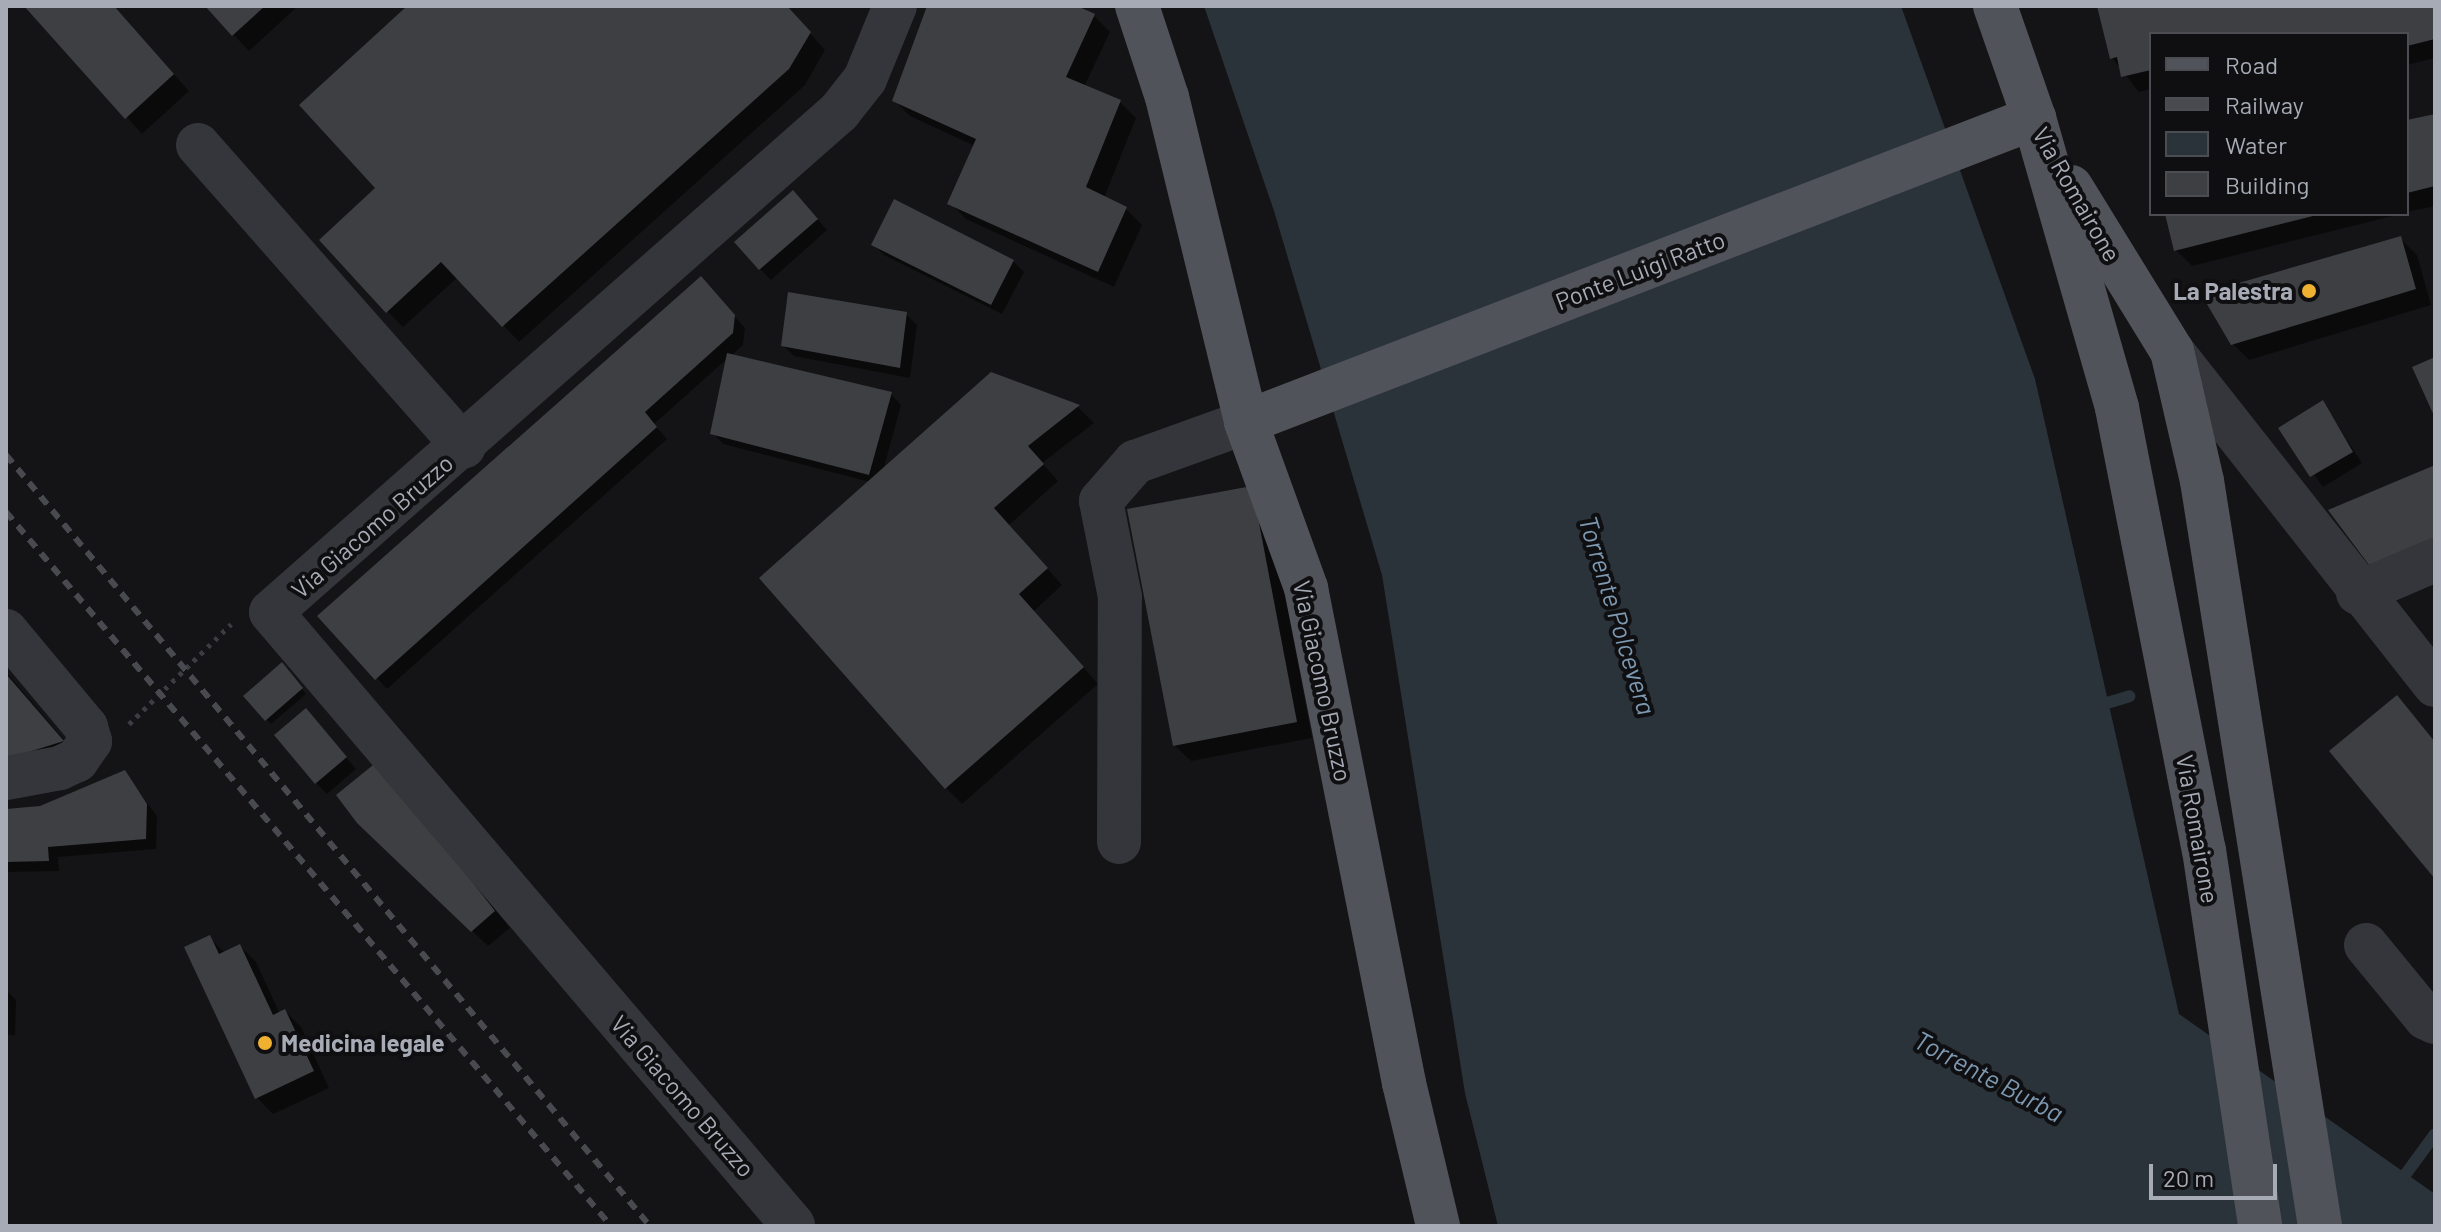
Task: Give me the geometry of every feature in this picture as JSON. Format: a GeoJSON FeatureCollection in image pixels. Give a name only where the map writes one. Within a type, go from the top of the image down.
{"type":"FeatureCollection","features":[{"type":"Feature","properties":{"kind":"main road","name":"Via Giacomo Bruzzo"},"geometry":{"type":"LineString","coordinates":[[1137,6],[1167,97],[1246,422],[1306,588],[1401,1068],[1438,1226]]}},
{"type":"Feature","properties":{"kind":"main road"},"geometry":{"type":"LineString","coordinates":[[1995,6],[2034,118]]}},
{"type":"Feature","properties":{"kind":"main road","name":"Ponte Luigi Ratto"},"geometry":{"type":"LineString","coordinates":[[1246,422],[2034,118]]}},
{"type":"Feature","properties":{"kind":"main road","name":"Via Romairone"},"geometry":{"type":"LineString","coordinates":[[2034,118],[2092,226],[2172,351],[2202,481],[2320,1226]]}},
{"type":"Feature","properties":{"kind":"main road","name":"Via Romairone"},"geometry":{"type":"LineString","coordinates":[[2034,118],[2117,408],[2204,850],[2260,1226]]}},
{"type":"Feature","properties":{"kind":"street","name":"Via Giacomo Bruzzo"},"geometry":{"type":"LineString","coordinates":[[793,1225],[257,612],[464,447],[839,112],[865,79],[895,6]]}},
{"type":"Feature","properties":{"kind":"street"},"geometry":{"type":"LineString","coordinates":[[198,145],[464,447]]}},
{"type":"Feature","properties":{"kind":"street"},"geometry":{"type":"LineString","coordinates":[[2172,351],[2358,593],[2435,685]]}},
{"type":"Feature","properties":{"kind":"street"},"geometry":{"type":"LineString","coordinates":[[1119,842],[1120,597],[1101,501],[1135,462],[1246,422]]}},
{"type":"Feature","properties":{"kind":"street"},"geometry":{"type":"LineString","coordinates":[[2358,593],[2435,560]]}},
{"type":"Feature","properties":{"kind":"street"},"geometry":{"type":"LineString","coordinates":[[6,631],[86,727],[90,741],[77,760],[60,768],[6,778]]}},
{"type":"Feature","properties":{"kind":"street"},"geometry":{"type":"LineString","coordinates":[[2366,945],[2426,1018],[2435,1022]]}},
{"type":"Feature","properties":{"kind":"path"},"geometry":{"type":"LineString","coordinates":[[124,729],[257,612]]}},
{"type":"Feature","properties":{"kind":"water"},"geometry":{"type":"Polygon","coordinates":[[[1204,6],[1901,6],[2035,379],[2179,1014],[2435,1194],[2435,1226],[1498,1226],[1465,1093],[1382,575],[1274,211],[1204,6]]]}},
{"type":"Feature","properties":{"kind":"building"},"geometry":{"type":"Polygon","coordinates":[[[24,6],[114,6],[174,74],[125,119],[24,6]]]}},
{"type":"Feature","properties":{"kind":"building"},"geometry":{"type":"Polygon","coordinates":[[[205,6],[265,6],[232,36],[205,6]]]}},
{"type":"Feature","properties":{"kind":"building"},"geometry":{"type":"Polygon","coordinates":[[[407,6],[787,6],[811,32],[789,69],[502,327],[441,262],[386,313],[319,240],[375,188],[299,105],[407,6]]]}},
{"type":"Feature","properties":{"kind":"building"},"geometry":{"type":"Polygon","coordinates":[[[927,6],[1077,6],[1095,14],[1066,77],[1121,100],[1086,187],[1127,207],[1098,272],[947,204],[976,139],[892,101],[927,6]]]}},
{"type":"Feature","properties":{"kind":"building"},"geometry":{"type":"Polygon","coordinates":[[[2097,6],[2435,6],[2435,39],[2409,46],[2409,32],[2149,32],[2149,70],[2121,77],[2117,57],[2110,59],[2097,6]]]}},
{"type":"Feature","properties":{"kind":"building"},"geometry":{"type":"Polygon","coordinates":[[[2435,114],[2435,186],[2409,192],[2409,120],[2435,114]]]}},
{"type":"Feature","properties":{"kind":"building"},"geometry":{"type":"Polygon","coordinates":[[[793,190],[818,219],[759,270],[734,242],[793,190]]]}},
{"type":"Feature","properties":{"kind":"building"},"geometry":{"type":"Polygon","coordinates":[[[894,199],[1014,260],[991,305],[871,245],[894,199]]]}},
{"type":"Feature","properties":{"kind":"building"},"geometry":{"type":"Polygon","coordinates":[[[2165,216],[2313,216],[2174,251],[2165,216]]]}},
{"type":"Feature","properties":{"kind":"building","name":"La Palestra"},"geometry":{"type":"Polygon","coordinates":[[[2401,236],[2416,289],[2231,345],[2201,294],[2401,236]]]}},
{"type":"Feature","properties":{"kind":"building"},"geometry":{"type":"Polygon","coordinates":[[[701,276],[735,315],[733,333],[645,412],[657,427],[375,680],[317,616],[701,276]]]}},
{"type":"Feature","properties":{"kind":"building"},"geometry":{"type":"Polygon","coordinates":[[[788,292],[907,312],[900,368],[781,346],[788,292]]]}},
{"type":"Feature","properties":{"kind":"building"},"geometry":{"type":"Polygon","coordinates":[[[727,353],[892,392],[869,475],[710,434],[727,353]]]}},
{"type":"Feature","properties":{"kind":"building"},"geometry":{"type":"Polygon","coordinates":[[[2435,357],[2435,418],[2412,367],[2435,357]]]}},
{"type":"Feature","properties":{"kind":"building"},"geometry":{"type":"Polygon","coordinates":[[[991,372],[1080,405],[1028,446],[1044,464],[994,508],[1048,568],[1019,594],[1084,667],[945,789],[759,578],[991,372]]]}},
{"type":"Feature","properties":{"kind":"building"},"geometry":{"type":"Polygon","coordinates":[[[2323,400],[2353,452],[2310,477],[2278,428],[2323,400]]]}},
{"type":"Feature","properties":{"kind":"building"},"geometry":{"type":"Polygon","coordinates":[[[2435,465],[2435,546],[2375,573],[2328,510],[2435,465]]]}},
{"type":"Feature","properties":{"kind":"building"},"geometry":{"type":"Polygon","coordinates":[[[1252,486],[1297,722],[1173,746],[1127,509],[1252,486]]]}},
{"type":"Feature","properties":{"kind":"building"},"geometry":{"type":"Polygon","coordinates":[[[282,662],[303,688],[265,721],[243,696],[282,662]]]}},
{"type":"Feature","properties":{"kind":"building"},"geometry":{"type":"Polygon","coordinates":[[[6,674],[64,741],[6,759],[6,674]]]}},
{"type":"Feature","properties":{"kind":"building"},"geometry":{"type":"Polygon","coordinates":[[[2397,695],[2435,742],[2435,879],[2329,751],[2397,695]]]}},
{"type":"Feature","properties":{"kind":"building"},"geometry":{"type":"Polygon","coordinates":[[[306,708],[347,757],[315,784],[274,735],[306,708]]]}},
{"type":"Feature","properties":{"kind":"building"},"geometry":{"type":"Polygon","coordinates":[[[378,761],[495,911],[471,932],[357,823],[336,795],[378,761]]]}},
{"type":"Feature","properties":{"kind":"building"},"geometry":{"type":"Polygon","coordinates":[[[125,770],[147,804],[146,839],[48,847],[49,861],[6,862],[6,809],[40,806],[125,770]]]}},
{"type":"Feature","properties":{"kind":"building","name":"Medicina legale"},"geometry":{"type":"Polygon","coordinates":[[[210,935],[219,954],[240,944],[273,1015],[285,1009],[314,1071],[255,1099],[184,947],[210,935]]]}},
{"type":"Feature","properties":{"kind":"waterway"},"geometry":{"type":"LineString","coordinates":[[2094,707],[2129,696]]}},
{"type":"Feature","properties":{"kind":"waterway"},"geometry":{"type":"LineString","coordinates":[[2397,1186],[2435,1134]]}},
{"type":"Feature","properties":{"kind":"railway"},"geometry":{"type":"LineString","coordinates":[[6,455],[650,1226]]}},
{"type":"Feature","properties":{"kind":"railway"},"geometry":{"type":"LineString","coordinates":[[6,512],[611,1226]]}},
{"type":"Feature","properties":{"kind":"place","name":"La Palestra"},"geometry":{"type":"Point","coordinates":[2309,291]}},
{"type":"Feature","properties":{"kind":"place","name":"Medicina legale"},"geometry":{"type":"Point","coordinates":[265,1043]}},
{"type":"Feature","properties":{"kind":"water label","name":"Torrente Polcevera"},"geometry":{"type":"Point","coordinates":[1618,615]}},
{"type":"Feature","properties":{"kind":"water label","name":"Torrente Burba"},"geometry":{"type":"Point","coordinates":[1989,1076]}}]}
